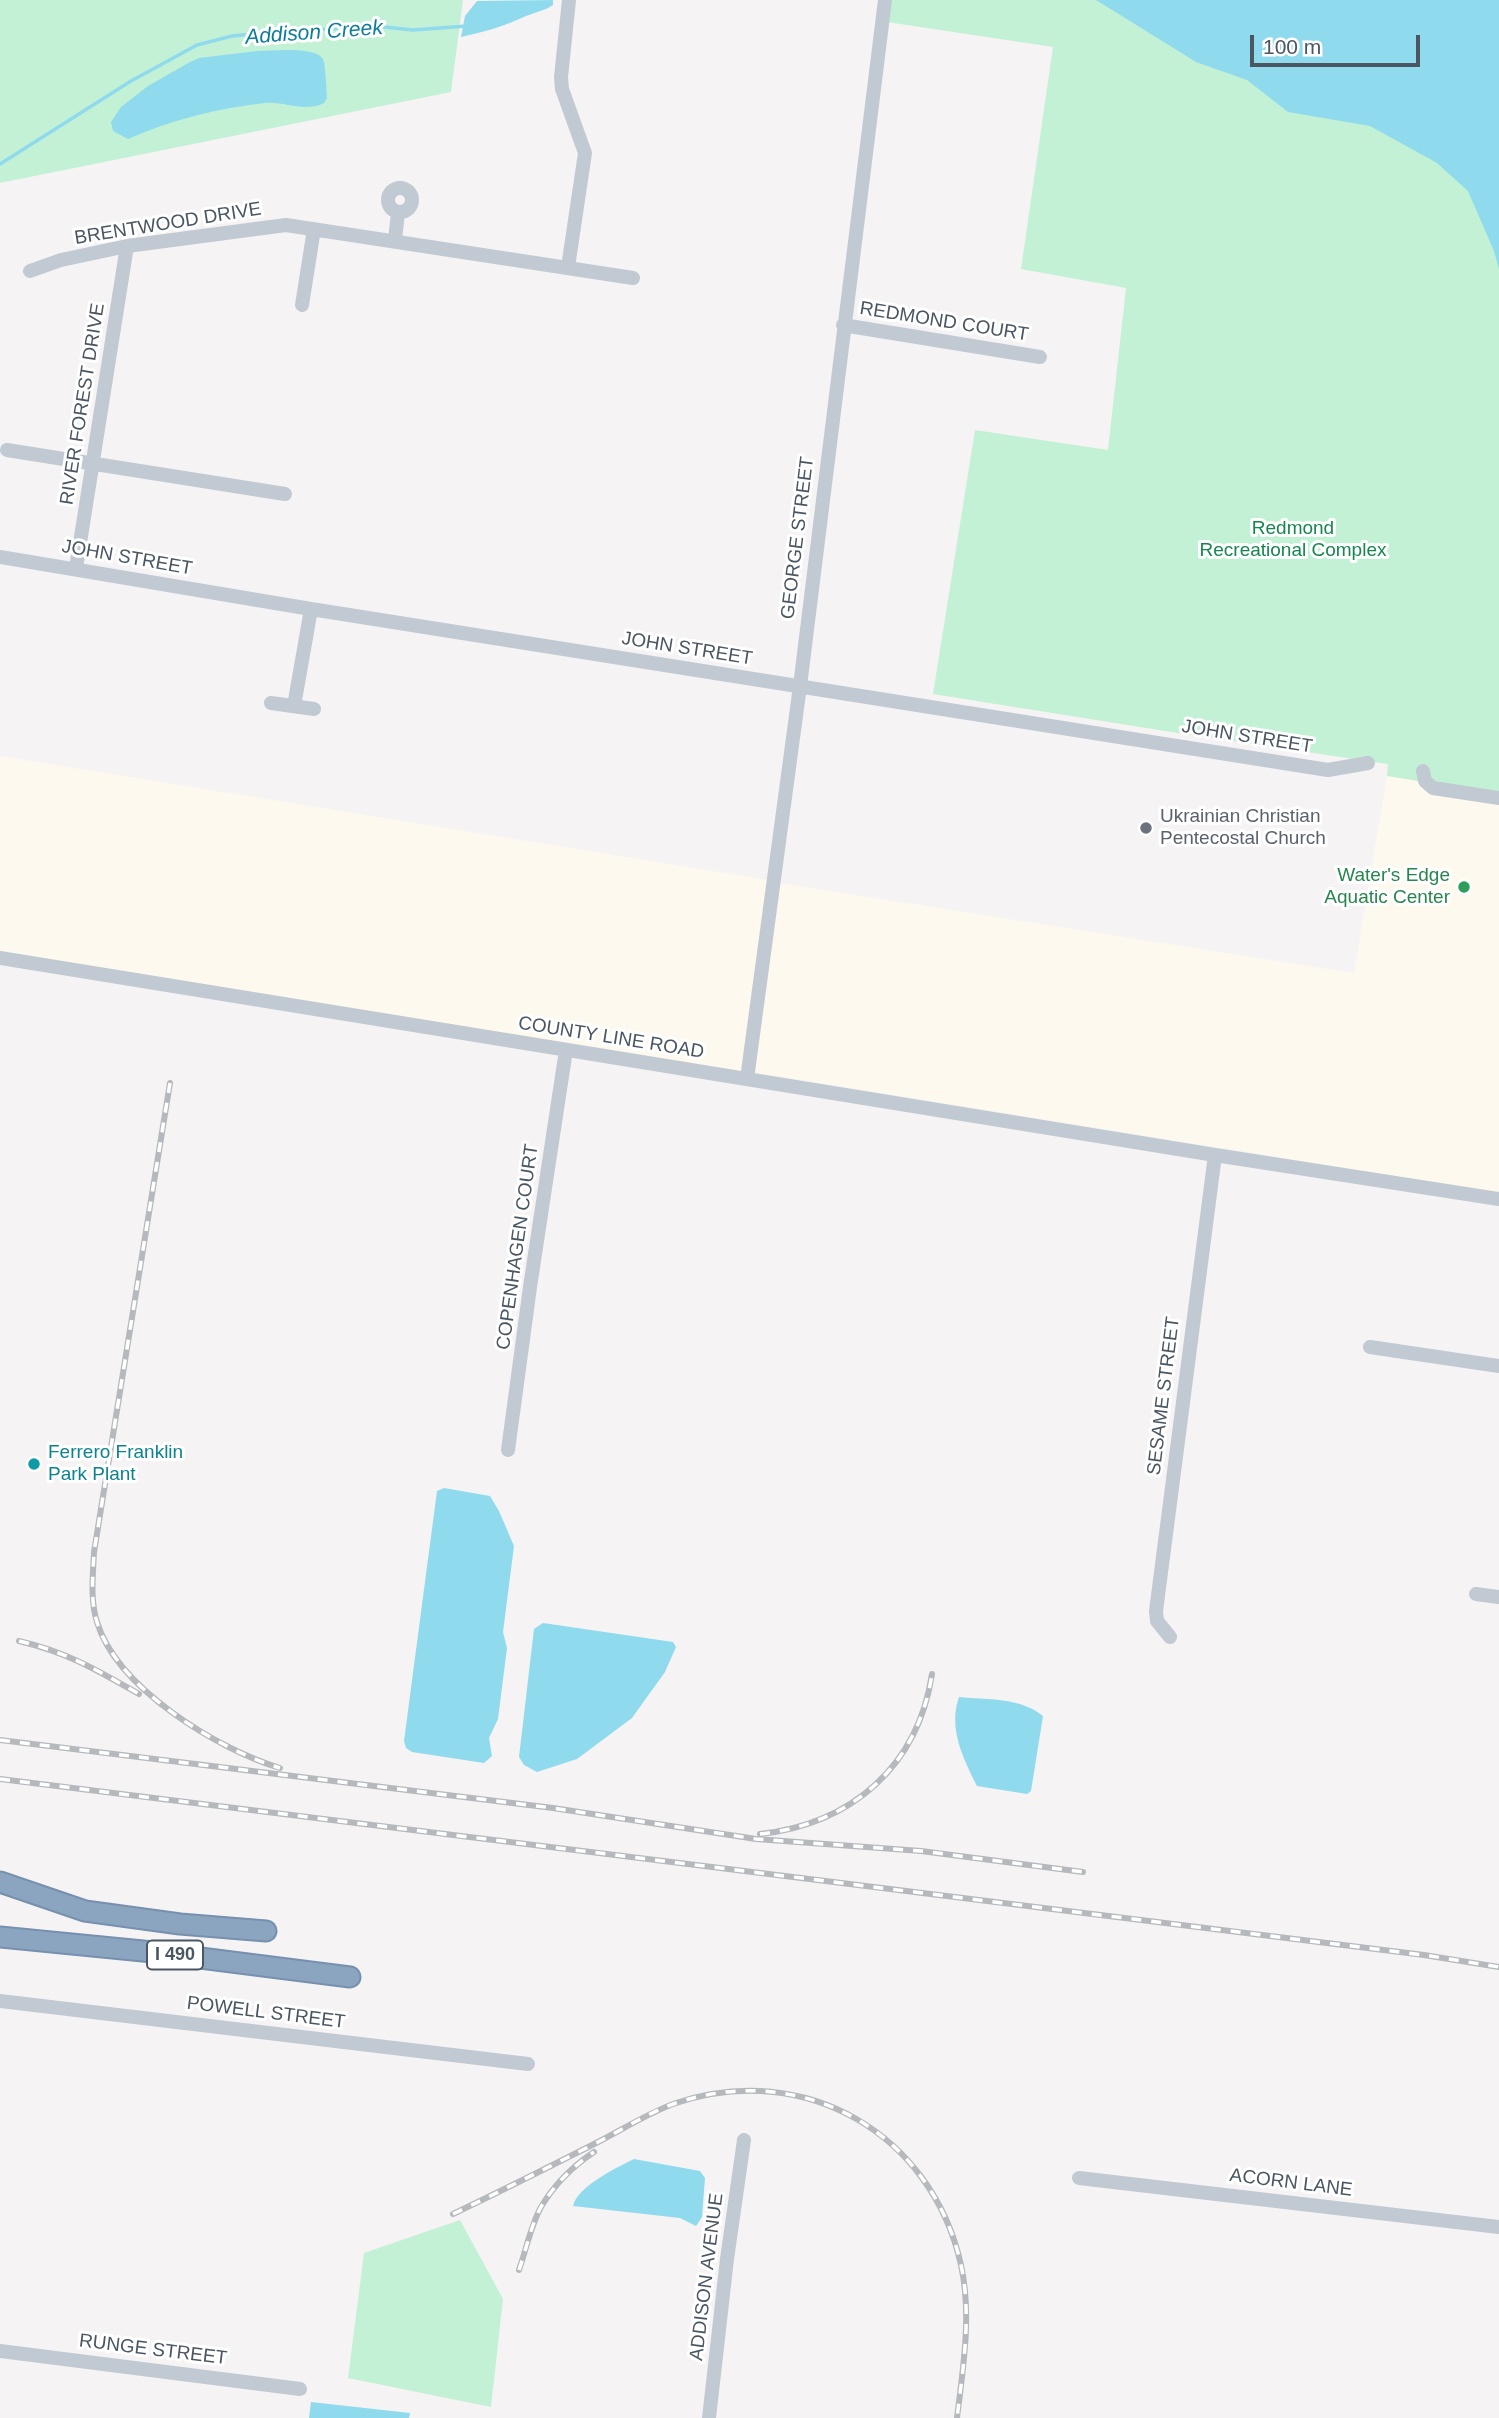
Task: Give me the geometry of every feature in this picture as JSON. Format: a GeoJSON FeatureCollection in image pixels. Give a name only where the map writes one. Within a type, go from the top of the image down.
{"type":"FeatureCollection","features":[{"type":"Feature","properties":{"kind":"highway","name":"I 490"},"geometry":{"type":"LineString","coordinates":[[0,1882],[85,1911],[180,1924],[266,1931]]}},
{"type":"Feature","properties":{"kind":"highway","name":"I 490"},"geometry":{"type":"LineString","coordinates":[[0,1937],[153,1952],[350,1978]]}},
{"type":"Feature","properties":{"kind":"street"},"geometry":{"type":"LineString","coordinates":[[568,267],[585,153],[562,89],[569,0]]}},
{"type":"Feature","properties":{"kind":"street","name":"GEORGE STREET"},"geometry":{"type":"LineString","coordinates":[[747,1079],[800,686],[885,0]]}},
{"type":"Feature","properties":{"kind":"street"},"geometry":{"type":"LineString","coordinates":[[395,240],[398,213]]}},
{"type":"Feature","properties":{"kind":"street","name":"BRENTWOOD DRIVE"},"geometry":{"type":"LineString","coordinates":[[30,271],[61,260],[127,246],[286,225],[634,278]]}},
{"type":"Feature","properties":{"kind":"street"},"geometry":{"type":"LineString","coordinates":[[302,305],[314,229]]}},
{"type":"Feature","properties":{"kind":"street","name":"RIVER FOREST DRIVE"},"geometry":{"type":"LineString","coordinates":[[76,568],[127,246]]}},
{"type":"Feature","properties":{"kind":"street","name":"REDMOND COURT"},"geometry":{"type":"LineString","coordinates":[[843,325],[1040,357]]}},
{"type":"Feature","properties":{"kind":"street"},"geometry":{"type":"LineString","coordinates":[[7,450],[285,494]]}},
{"type":"Feature","properties":{"kind":"street","name":"JOHN STREET"},"geometry":{"type":"LineString","coordinates":[[0,557],[1328,770],[1367,763]]}},
{"type":"Feature","properties":{"kind":"street"},"geometry":{"type":"LineString","coordinates":[[294,706],[311,609]]}},
{"type":"Feature","properties":{"kind":"street"},"geometry":{"type":"LineString","coordinates":[[271,703],[314,709]]}},
{"type":"Feature","properties":{"kind":"street"},"geometry":{"type":"LineString","coordinates":[[1423,771],[1425,781],[1433,788],[1499,798]]}},
{"type":"Feature","properties":{"kind":"street","name":"COUNTY LINE ROAD"},"geometry":{"type":"LineString","coordinates":[[0,958],[1499,1199]]}},
{"type":"Feature","properties":{"kind":"street","name":"COPENHAGEN COURT"},"geometry":{"type":"LineString","coordinates":[[508,1450],[566,1050]]}},
{"type":"Feature","properties":{"kind":"street","name":"SESAME STREET"},"geometry":{"type":"LineString","coordinates":[[1170,1637],[1157,1621],[1156,1611],[1215,1155]]}},
{"type":"Feature","properties":{"kind":"street"},"geometry":{"type":"LineString","coordinates":[[1370,1347],[1499,1367]]}},
{"type":"Feature","properties":{"kind":"street"},"geometry":{"type":"LineString","coordinates":[[1476,1594],[1499,1597]]}},
{"type":"Feature","properties":{"kind":"street","name":"POWELL STREET"},"geometry":{"type":"LineString","coordinates":[[0,2001],[528,2064]]}},
{"type":"Feature","properties":{"kind":"street","name":"ADDISON AVENUE"},"geometry":{"type":"LineString","coordinates":[[709,2418],[744,2140]]}},
{"type":"Feature","properties":{"kind":"street","name":"ACORN LANE"},"geometry":{"type":"LineString","coordinates":[[1079,2178],[1499,2227]]}},
{"type":"Feature","properties":{"kind":"street","name":"RUNGE STREET"},"geometry":{"type":"LineString","coordinates":[[0,2351],[300,2389]]}},
{"type":"Feature","properties":{"kind":"shaded area"},"geometry":{"type":"Polygon","coordinates":[[[0,756],[769,880],[743,1071],[0,953],[0,756]]]}},
{"type":"Feature","properties":{"kind":"shaded area"},"geometry":{"type":"Polygon","coordinates":[[[1387,776],[1499,794],[1499,1193],[752,1072],[779,883],[1354,973],[1387,776]]]}},
{"type":"Feature","properties":{"kind":"green space"},"geometry":{"type":"Polygon","coordinates":[[[0,0],[463,0],[451,92],[0,183],[0,0]]]}},
{"type":"Feature","properties":{"kind":"green space","name":"Redmond Recreational Complex"},"geometry":{"type":"Polygon","coordinates":[[[890,0],[1499,0],[1499,794],[1387,776],[1388,764],[933,694],[975,430],[1108,450],[1126,288],[1021,269],[1053,47],[887,22],[890,0]]]}},
{"type":"Feature","properties":{"kind":"green space"},"geometry":{"type":"Polygon","coordinates":[[[460,2220],[503,2299],[491,2407],[348,2378],[364,2253],[460,2220]]]}},
{"type":"Feature","properties":{"kind":"water"},"geometry":{"type":"Polygon","coordinates":[[[553,0],[553,5],[543,10],[461,37],[465,16],[477,1],[553,0]]]}},
{"type":"Feature","properties":{"kind":"water"},"geometry":{"type":"Polygon","coordinates":[[[1096,0],[1499,0],[1499,269],[1468,191],[1437,163],[1370,126],[1288,112],[1247,80],[1196,62],[1096,0]]]}},
{"type":"Feature","properties":{"kind":"water"},"geometry":{"type":"Polygon","coordinates":[[[257,51],[303,51],[318,55],[323,59],[325,71],[327,98],[324,103],[309,107],[265,103],[230,108],[178,121],[128,139],[113,131],[111,122],[121,107],[148,86],[190,62],[199,58],[257,51]]]}},
{"type":"Feature","properties":{"kind":"water"},"geometry":{"type":"Polygon","coordinates":[[[444,1488],[490,1496],[514,1546],[503,1632],[507,1648],[498,1719],[489,1738],[492,1756],[484,1763],[412,1752],[406,1748],[404,1741],[437,1491],[444,1488]]]}},
{"type":"Feature","properties":{"kind":"water"},"geometry":{"type":"Polygon","coordinates":[[[543,1623],[673,1642],[676,1647],[665,1672],[632,1718],[577,1759],[537,1772],[524,1765],[519,1757],[534,1629],[543,1623]]]}},
{"type":"Feature","properties":{"kind":"water"},"geometry":{"type":"Polygon","coordinates":[[[959,1697],[1014,1702],[1043,1716],[1031,1791],[1027,1794],[977,1786],[962,1754],[956,1731],[959,1697]]]}},
{"type":"Feature","properties":{"kind":"water"},"geometry":{"type":"Polygon","coordinates":[[[634,2159],[700,2171],[705,2178],[702,2217],[696,2226],[680,2218],[573,2206],[582,2191],[634,2159]]]}},
{"type":"Feature","properties":{"kind":"water"},"geometry":{"type":"Polygon","coordinates":[[[311,2402],[410,2413],[409,2418],[309,2418],[311,2402]]]}},
{"type":"Feature","properties":{"kind":"waterway","name":"Addison Creek"},"geometry":{"type":"LineString","coordinates":[[0,164],[131,81],[197,45],[232,36],[267,33],[374,26],[413,30],[467,26]]}},
{"type":"Feature","properties":{"kind":"railway"},"geometry":{"type":"LineString","coordinates":[[170,1083],[94,1552],[93,1605],[108,1646],[125,1670],[147,1692],[200,1731],[255,1759],[280,1768]]}},
{"type":"Feature","properties":{"kind":"railway"},"geometry":{"type":"LineString","coordinates":[[19,1641],[67,1656],[139,1694]]}},
{"type":"Feature","properties":{"kind":"railway"},"geometry":{"type":"LineString","coordinates":[[760,1834],[793,1828],[824,1818],[875,1785],[896,1762],[912,1736],[924,1707],[932,1674]]}},
{"type":"Feature","properties":{"kind":"railway"},"geometry":{"type":"LineString","coordinates":[[0,1740],[553,1808],[756,1839],[921,1851],[1083,1872]]}},
{"type":"Feature","properties":{"kind":"railway"},"geometry":{"type":"LineString","coordinates":[[0,1779],[1424,1955],[1499,1967]]}},
{"type":"Feature","properties":{"kind":"railway"},"geometry":{"type":"LineString","coordinates":[[453,2214],[676,2103],[724,2092],[771,2092],[815,2101],[856,2119],[892,2145],[922,2178],[946,2219],[961,2265],[966,2303],[957,2418]]}},
{"type":"Feature","properties":{"kind":"railway"},"geometry":{"type":"LineString","coordinates":[[519,2270],[534,2222],[546,2199],[565,2176],[594,2152]]}},
{"type":"Feature","properties":{"kind":"place","name":"Ukrainian Christian Pentecostal Church"},"geometry":{"type":"Point","coordinates":[1146,828]}},
{"type":"Feature","properties":{"kind":"place","name":"Water's Edge Aquatic Center"},"geometry":{"type":"Point","coordinates":[1464,887]}},
{"type":"Feature","properties":{"kind":"place","name":"Ferrero Franklin Park Plant"},"geometry":{"type":"Point","coordinates":[34,1464]}}]}
